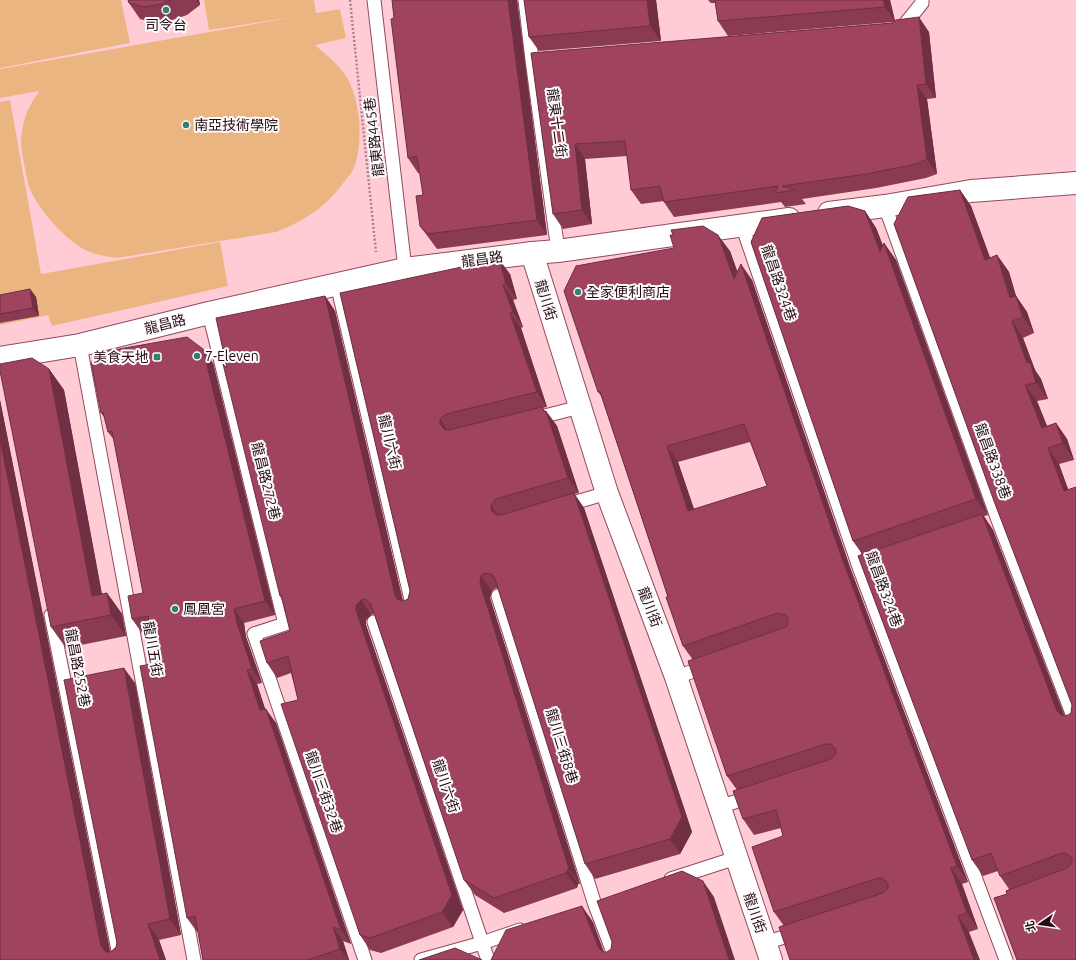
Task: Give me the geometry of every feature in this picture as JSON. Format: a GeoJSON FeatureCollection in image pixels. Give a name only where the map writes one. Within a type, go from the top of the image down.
{"type":"FeatureCollection","features":[{"type":"Feature","properties":{"kind":"street","name":"龍昌路"},"geometry":{"type":"LineString","coordinates":[[1,361],[337,284],[405,270],[532,253],[558,251],[884,206],[971,192],[1076,182]]}},
{"type":"Feature","properties":{"kind":"street","name":"龍川街"},"geometry":{"type":"LineString","coordinates":[[532,253],[607,493],[676,677],[768,951]]}},
{"type":"Feature","properties":{"kind":"lane","name":"龍東路445巷"},"geometry":{"type":"LineString","coordinates":[[374,0],[405,270]]}},
{"type":"Feature","properties":{"kind":"lane","name":"龍東十二街"},"geometry":{"type":"LineString","coordinates":[[525,0],[558,251]]}},
{"type":"Feature","properties":{"kind":"lane"},"geometry":{"type":"LineString","coordinates":[[886,30],[901,29],[922,3],[922,0]]}},
{"type":"Feature","properties":{"kind":"lane"},"geometry":{"type":"LineString","coordinates":[[532,60],[548,59]]}},
{"type":"Feature","properties":{"kind":"lane","name":"龍昌路338巷"},"geometry":{"type":"LineString","coordinates":[[884,206],[998,520],[1076,724]]}},
{"type":"Feature","properties":{"kind":"lane","name":"龍昌路324巷"},"geometry":{"type":"LineString","coordinates":[[742,225],[859,567],[1006,960]]}},
{"type":"Feature","properties":{"kind":"lane","name":"龍川六街"},"geometry":{"type":"LineString","coordinates":[[337,284],[413,608]]}},
{"type":"Feature","properties":{"kind":"lane","name":"龍昌路272巷"},"geometry":{"type":"LineString","coordinates":[[209,313],[285,624],[254,634]]}},
{"type":"Feature","properties":{"kind":"lane","name":"龍川五街"},"geometry":{"type":"LineString","coordinates":[[80,344],[194,960]]}},
{"type":"Feature","properties":{"kind":"lane"},"geometry":{"type":"LineString","coordinates":[[519,422],[580,407]]}},
{"type":"Feature","properties":{"kind":"lane"},"geometry":{"type":"LineString","coordinates":[[555,508],[607,493]]}},
{"type":"Feature","properties":{"kind":"lane"},"geometry":{"type":"LineString","coordinates":[[983,525],[998,520]]}},
{"type":"Feature","properties":{"kind":"lane"},"geometry":{"type":"LineString","coordinates":[[859,567],[874,562]]}},
{"type":"Feature","properties":{"kind":"lane","name":"龍川三街8巷"},"geometry":{"type":"LineString","coordinates":[[498,596],[595,905],[616,960]]}},
{"type":"Feature","properties":{"kind":"lane","name":"龍昌路252巷"},"geometry":{"type":"LineString","coordinates":[[48,602],[120,960]]}},
{"type":"Feature","properties":{"kind":"lane","name":"龍川六街"},"geometry":{"type":"LineString","coordinates":[[374,622],[488,960]]}},
{"type":"Feature","properties":{"kind":"lane","name":"龍川三街32巷"},"geometry":{"type":"LineString","coordinates":[[254,634],[364,960]]}},
{"type":"Feature","properties":{"kind":"lane"},"geometry":{"type":"LineString","coordinates":[[676,677],[720,662]]}},
{"type":"Feature","properties":{"kind":"lane"},"geometry":{"type":"LineString","coordinates":[[719,807],[764,792]]}},
{"type":"Feature","properties":{"kind":"lane"},"geometry":{"type":"LineString","coordinates":[[662,882],[736,858]]}},
{"type":"Feature","properties":{"kind":"lane"},"geometry":{"type":"LineString","coordinates":[[580,910],[610,900]]}},
{"type":"Feature","properties":{"kind":"lane"},"geometry":{"type":"LineString","coordinates":[[987,909],[1002,904]]}},
{"type":"Feature","properties":{"kind":"lane"},"geometry":{"type":"LineString","coordinates":[[421,960],[482,943],[535,925]]}},
{"type":"Feature","properties":{"kind":"lane"},"geometry":{"type":"LineString","coordinates":[[768,951],[810,928]]}},
{"type":"Feature","properties":{"kind":"path"},"geometry":{"type":"LineString","coordinates":[[350,0],[379,276]]}},
{"type":"Feature","properties":{"kind":"shaded area"},"geometry":{"type":"Polygon","coordinates":[[[0,0],[121,0],[130,43],[0,68],[0,0]]]}},
{"type":"Feature","properties":{"kind":"shaded area","name":"南亞技術學院"},"geometry":{"type":"Polygon","coordinates":[[[204,0],[314,0],[316,13],[340,9],[346,38],[315,45],[340,68],[349,81],[355,96],[360,133],[357,157],[353,170],[337,191],[322,206],[306,218],[276,232],[117,258],[84,249],[72,242],[57,228],[44,212],[29,187],[22,151],[21,136],[26,114],[39,91],[0,98],[0,69],[294,17],[209,30],[204,0]]]}},
{"type":"Feature","properties":{"kind":"shaded area"},"geometry":{"type":"Polygon","coordinates":[[[10,100],[41,274],[220,242],[228,286],[52,326],[48,315],[0,325],[0,102],[10,100]]]}},
{"type":"Feature","properties":{"kind":"building"},"geometry":{"type":"Polygon","coordinates":[[[128,0],[172,0],[145,7],[129,3],[128,0]]]}},
{"type":"Feature","properties":{"kind":"building"},"geometry":{"type":"Polygon","coordinates":[[[392,0],[508,0],[537,220],[427,234],[420,226],[416,196],[423,195],[417,156],[408,158],[391,19],[394,18],[392,0]]]}},
{"type":"Feature","properties":{"kind":"building"},"geometry":{"type":"Polygon","coordinates":[[[524,0],[647,0],[650,26],[529,37],[524,0]]]}},
{"type":"Feature","properties":{"kind":"building"},"geometry":{"type":"Polygon","coordinates":[[[715,0],[883,0],[885,7],[718,21],[715,0]]]}},
{"type":"Feature","properties":{"kind":"building"},"geometry":{"type":"Polygon","coordinates":[[[919,17],[926,84],[917,85],[927,159],[916,164],[866,174],[782,186],[795,190],[775,193],[778,186],[664,202],[660,186],[631,190],[625,141],[575,144],[582,210],[553,214],[531,53],[892,23],[896,20],[919,17]]]}},
{"type":"Feature","properties":{"kind":"building"},"geometry":{"type":"Polygon","coordinates":[[[960,190],[985,260],[997,255],[1010,298],[1016,296],[1023,317],[1012,321],[1027,363],[1030,362],[1036,383],[1025,385],[1042,428],[1056,423],[1063,443],[1048,448],[1064,491],[1076,487],[1076,960],[1017,960],[994,898],[1007,894],[1006,891],[1067,868],[1072,863],[1072,858],[1066,853],[1062,853],[1000,876],[991,853],[972,860],[858,556],[982,514],[1057,711],[1064,716],[1071,713],[1072,705],[994,501],[894,224],[908,197],[960,190]]]}},
{"type":"Feature","properties":{"kind":"building"},"geometry":{"type":"Polygon","coordinates":[[[848,206],[865,211],[880,252],[884,243],[976,499],[853,541],[751,242],[762,218],[848,206]]]}},
{"type":"Feature","properties":{"kind":"building"},"geometry":{"type":"Polygon","coordinates":[[[703,226],[718,235],[734,279],[741,264],[840,553],[957,866],[951,868],[967,913],[958,916],[974,960],[790,960],[779,927],[883,893],[888,888],[888,883],[883,878],[878,878],[774,912],[752,847],[783,836],[776,810],[743,819],[733,791],[831,759],[836,754],[836,749],[831,744],[826,744],[727,776],[688,661],[783,628],[787,626],[788,619],[786,615],[778,613],[683,646],[600,391],[598,392],[564,291],[576,266],[674,248],[670,235],[673,235],[671,230],[703,226]],[[744,424],[667,446],[688,511],[767,486],[744,424]]]}},
{"type":"Feature","properties":{"kind":"building"},"geometry":{"type":"Polygon","coordinates":[[[499,259],[506,284],[503,285],[513,312],[510,313],[537,392],[446,414],[440,419],[440,424],[445,430],[449,430],[542,407],[544,412],[546,411],[568,478],[496,499],[491,505],[491,510],[496,515],[501,515],[574,493],[682,817],[670,839],[585,864],[495,579],[493,575],[485,573],[481,576],[480,583],[569,869],[566,873],[494,898],[464,880],[371,604],[365,599],[361,600],[356,605],[356,610],[452,895],[442,912],[370,938],[360,935],[281,704],[298,700],[288,656],[267,663],[260,641],[290,631],[223,364],[227,368],[216,318],[325,296],[395,595],[397,599],[404,601],[408,599],[410,591],[340,293],[499,259]]]}},
{"type":"Feature","properties":{"kind":"building"},"geometry":{"type":"Polygon","coordinates":[[[30,289],[33,308],[0,314],[0,295],[30,289]]]}},
{"type":"Feature","properties":{"kind":"building"},"geometry":{"type":"Polygon","coordinates":[[[187,337],[203,349],[265,601],[234,609],[252,669],[247,670],[260,710],[266,709],[341,930],[333,927],[340,949],[307,960],[203,960],[195,916],[187,918],[140,666],[157,663],[148,616],[132,619],[128,596],[143,593],[112,431],[108,432],[103,412],[101,413],[91,362],[102,352],[187,337]]]}},
{"type":"Feature","properties":{"kind":"building"},"geometry":{"type":"Polygon","coordinates":[[[32,358],[49,369],[92,596],[107,593],[111,615],[51,627],[0,371],[0,364],[32,358]]]}},
{"type":"Feature","properties":{"kind":"building"},"geometry":{"type":"Polygon","coordinates":[[[0,439],[101,946],[106,952],[111,952],[116,947],[117,943],[64,680],[124,668],[170,919],[148,924],[160,960],[0,960],[0,439]]]}},
{"type":"Feature","properties":{"kind":"building"},"geometry":{"type":"Polygon","coordinates":[[[682,871],[703,881],[729,960],[491,960],[506,930],[582,906],[598,947],[603,952],[607,952],[611,949],[612,942],[597,901],[682,871]]]}},
{"type":"Feature","properties":{"kind":"building"},"geometry":{"type":"Polygon","coordinates":[[[455,948],[482,960],[419,960],[455,948]]]}},
{"type":"Feature","properties":{"kind":"place","name":"司令台"},"geometry":{"type":"Point","coordinates":[166,10]}},
{"type":"Feature","properties":{"kind":"place","name":"南亞技術學院"},"geometry":{"type":"Point","coordinates":[186,125]}},
{"type":"Feature","properties":{"kind":"place","name":"全家便利商店"},"geometry":{"type":"Point","coordinates":[578,292]}},
{"type":"Feature","properties":{"kind":"place","name":"7-Eleven"},"geometry":{"type":"Point","coordinates":[197,356]}},
{"type":"Feature","properties":{"kind":"place","name":"美食天地"},"geometry":{"type":"Point","coordinates":[157,357]}},
{"type":"Feature","properties":{"kind":"place","name":"鳳凰宮"},"geometry":{"type":"Point","coordinates":[175,609]}}]}
